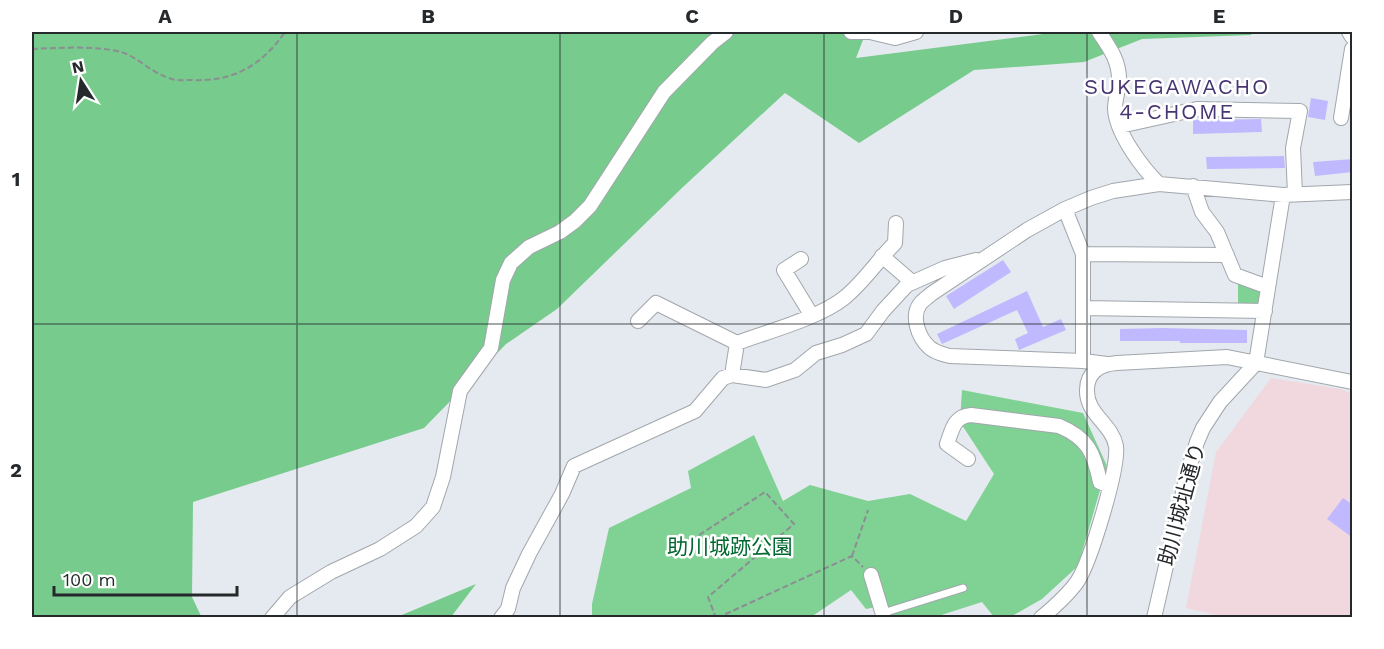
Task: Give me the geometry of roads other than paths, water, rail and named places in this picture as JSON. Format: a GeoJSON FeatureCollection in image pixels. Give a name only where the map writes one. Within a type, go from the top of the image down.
{"type":"FeatureCollection","features":[{"type":"Feature","properties":{"kind":"street"},"geometry":{"type":"LineString","coordinates":[[272,618],[290,597],[331,572],[380,549],[416,526],[433,507],[442,477],[460,391],[491,348],[503,280],[511,263],[529,247],[560,232],[590,206],[664,92],[712,43],[726,32]]}},
{"type":"Feature","properties":{"kind":"street"},"geometry":{"type":"LineString","coordinates":[[851,32],[870,32],[895,38],[916,32]]}},
{"type":"Feature","properties":{"kind":"street"},"geometry":{"type":"LineString","coordinates":[[1099,32],[1117,60],[1119,81],[1115,110],[1120,126],[1146,172],[1159,184]]}},
{"type":"Feature","properties":{"kind":"street"},"geometry":{"type":"LineString","coordinates":[[1349,32],[1353,37]]}},
{"type":"Feature","properties":{"kind":"street"},"geometry":{"type":"LineString","coordinates":[[1341,118],[1353,49]]}},
{"type":"Feature","properties":{"kind":"street"},"geometry":{"type":"LineString","coordinates":[[1120,126],[1197,109],[1300,111],[1293,148],[1289,194],[1268,287],[1256,363]]}},
{"type":"Feature","properties":{"kind":"street"},"geometry":{"type":"LineString","coordinates":[[1353,192],[1289,194],[1159,184],[1113,191],[1065,209],[1027,230],[931,294],[919,304],[916,316],[921,338],[939,354],[951,356],[1107,364],[1216,357],[1353,382]]}},
{"type":"Feature","properties":{"kind":"street"},"geometry":{"type":"LineString","coordinates":[[1193,186],[1202,212],[1217,232],[1235,275],[1268,287]]}},
{"type":"Feature","properties":{"kind":"street"},"geometry":{"type":"LineString","coordinates":[[1065,209],[1083,254],[1083,361]]}},
{"type":"Feature","properties":{"kind":"street"},"geometry":{"type":"LineString","coordinates":[[638,321],[656,303],[737,343],[812,316],[843,300],[866,279],[882,256],[895,243],[896,223]]}},
{"type":"Feature","properties":{"kind":"street"},"geometry":{"type":"LineString","coordinates":[[1083,254],[1227,255]]}},
{"type":"Feature","properties":{"kind":"street"},"geometry":{"type":"LineString","coordinates":[[882,256],[912,282]]}},
{"type":"Feature","properties":{"kind":"street"},"geometry":{"type":"LineString","coordinates":[[801,259],[784,270],[812,316]]}},
{"type":"Feature","properties":{"kind":"street"},"geometry":{"type":"LineString","coordinates":[[508,615],[513,588],[574,466],[695,411],[723,378],[732,375],[766,380],[795,370],[816,353],[866,334],[882,311],[912,282],[945,268],[984,259]]}},
{"type":"Feature","properties":{"kind":"street"},"geometry":{"type":"LineString","coordinates":[[1083,308],[1264,311]]}},
{"type":"Feature","properties":{"kind":"street"},"geometry":{"type":"LineString","coordinates":[[732,375],[737,343]]}},
{"type":"Feature","properties":{"kind":"street","name":"助川城址通り"},"geometry":{"type":"LineString","coordinates":[[1154,618],[1176,519],[1197,442],[1220,402],[1256,363]]}},
{"type":"Feature","properties":{"kind":"street"},"geometry":{"type":"LineString","coordinates":[[1041,618],[1077,582],[1092,551],[1109,486],[1116,446],[1113,438],[1094,414],[1086,393],[1091,376],[1098,368],[1107,364]]}},
{"type":"Feature","properties":{"kind":"street"},"geometry":{"type":"LineString","coordinates":[[968,459],[947,444],[956,421],[963,415],[971,414],[1059,426],[1069,430],[1088,445],[1092,451],[1100,482],[1109,486]]}},
{"type":"Feature","properties":{"kind":"street"},"geometry":{"type":"LineString","coordinates":[[871,575],[884,615]]}},
{"type":"Feature","properties":{"kind":"lane"},"geometry":{"type":"LineString","coordinates":[[884,615],[963,588]]}},
{"type":"Feature","properties":{"kind":"district","name":"SUKEGAWACHO 4-CHOME"},"geometry":{"type":"Point","coordinates":[1177,98]}},
{"type":"Feature","properties":{"kind":"park label","name":"助川城跡公園"},"geometry":{"type":"Point","coordinates":[730,547]}}]}
